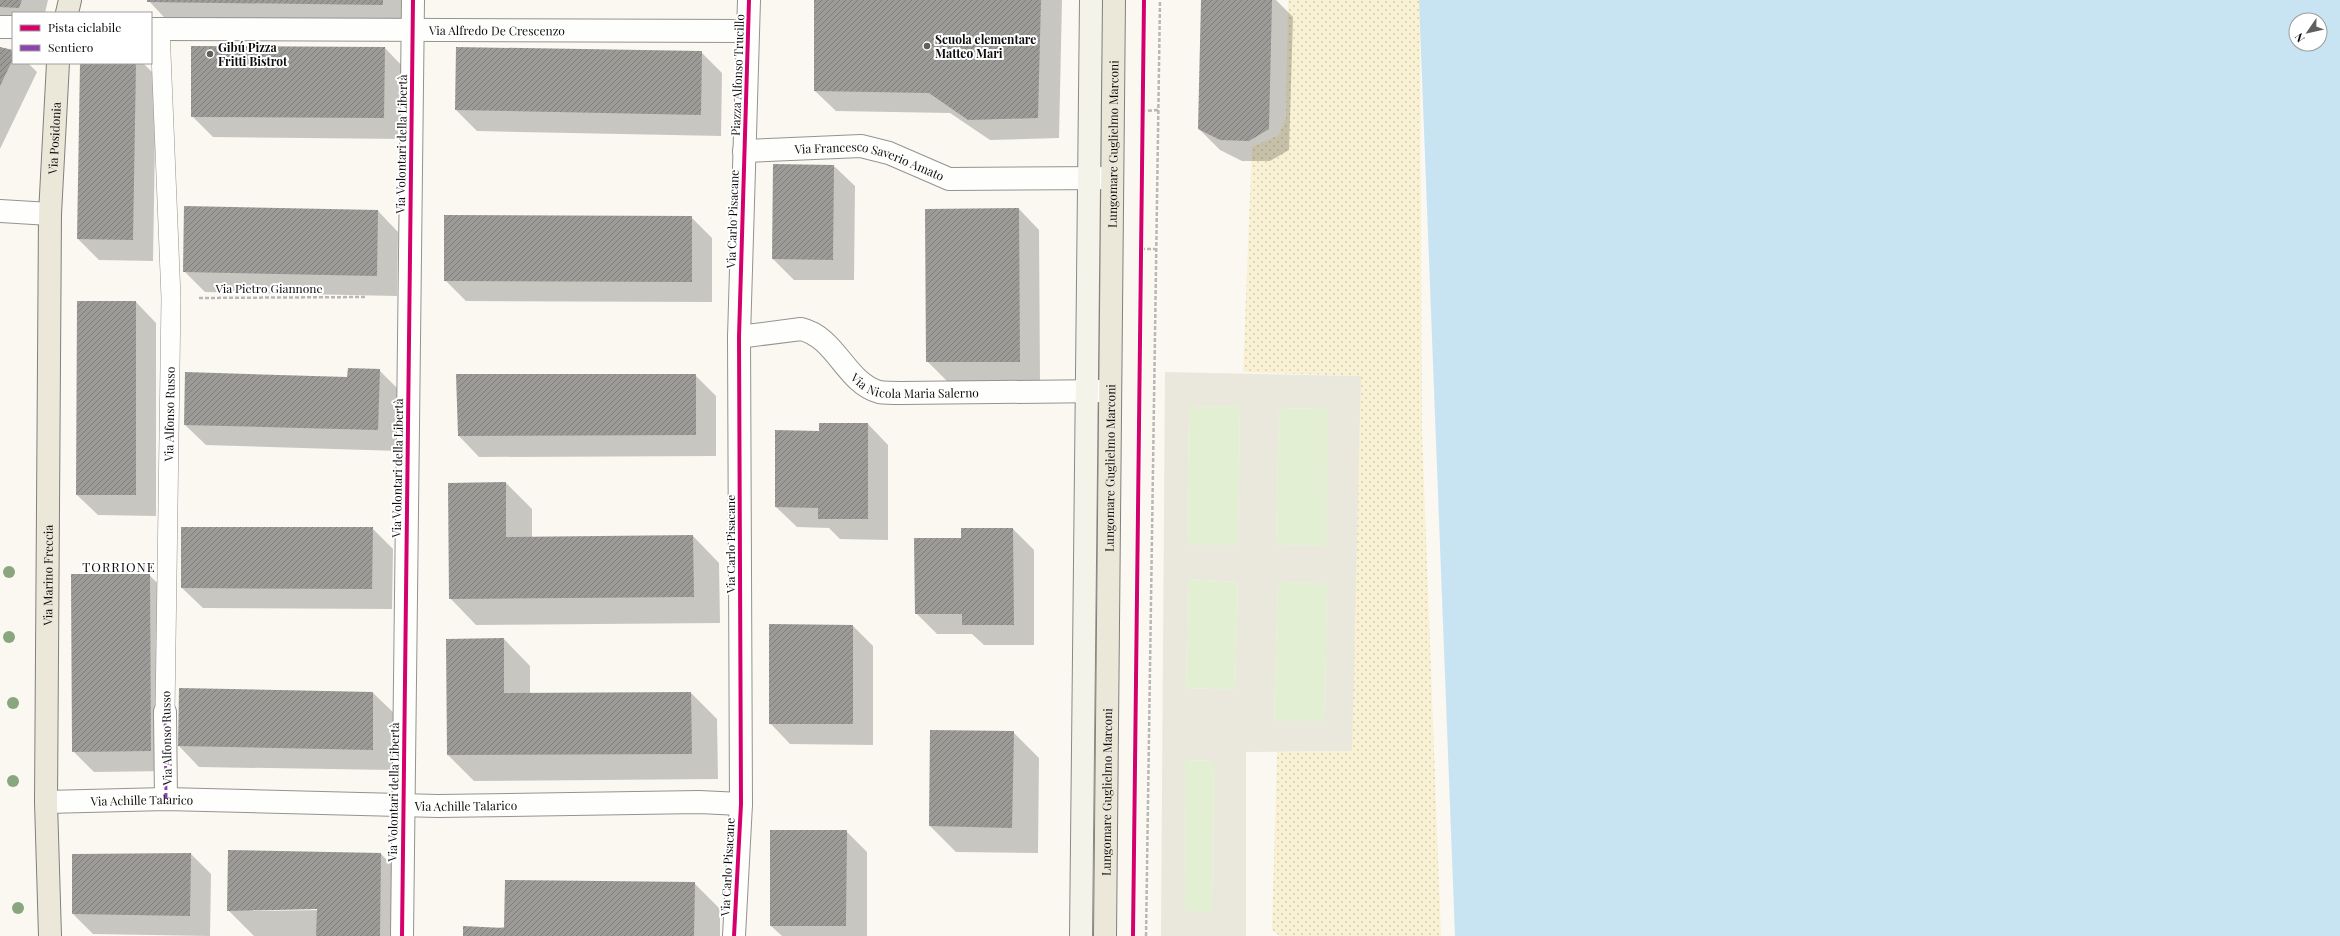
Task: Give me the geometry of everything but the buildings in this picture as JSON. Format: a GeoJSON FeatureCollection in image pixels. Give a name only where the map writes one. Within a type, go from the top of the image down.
{"type":"FeatureCollection","features":[{"type":"Feature","properties":{"kind":"main road"},"geometry":{"type":"LineString","coordinates":[[67,12],[70,0]]}},
{"type":"Feature","properties":{"kind":"main road","name":"Lungomare Guglielmo Marconi"},"geometry":{"type":"LineString","coordinates":[[1105,936],[1112,391],[1114,0]]}},
{"type":"Feature","properties":{"kind":"main road","name":"Via Posidonia"},"geometry":{"type":"LineString","coordinates":[[50,214],[58,64]]}},
{"type":"Feature","properties":{"kind":"main road","name":"Via Marino Freccia"},"geometry":{"type":"LineString","coordinates":[[50,214],[46,802],[50,936]]}},
{"type":"Feature","properties":{"kind":"street","name":"Via Volontari della Libertà"},"geometry":{"type":"LineString","coordinates":[[402,936],[413,0]]}},
{"type":"Feature","properties":{"kind":"street","name":"Piazza Alfonso Trucillo"},"geometry":{"type":"LineString","coordinates":[[744,151],[749,0]]}},
{"type":"Feature","properties":{"kind":"street","name":"Lungomare Guglielmo Marconi"},"geometry":{"type":"LineString","coordinates":[[1081,936],[1091,0]]}},
{"type":"Feature","properties":{"kind":"street"},"geometry":{"type":"LineString","coordinates":[[0,27],[12,27]]}},
{"type":"Feature","properties":{"kind":"street","name":"Via Alfredo De Crescenzo"},"geometry":{"type":"LineString","coordinates":[[156,30],[748,31]]}},
{"type":"Feature","properties":{"kind":"street","name":"Via Francesco Saverio Amato"},"geometry":{"type":"LineString","coordinates":[[744,151],[861,146],[889,153],[948,179],[1114,178]]}},
{"type":"Feature","properties":{"kind":"street","name":"Via Carlo Pisacane"},"geometry":{"type":"LineString","coordinates":[[734,936],[741,804],[739,337],[744,151]]}},
{"type":"Feature","properties":{"kind":"street"},"geometry":{"type":"LineString","coordinates":[[0,211],[50,214]]}},
{"type":"Feature","properties":{"kind":"street","name":"Via Nicola Maria Salerno"},"geometry":{"type":"LineString","coordinates":[[739,337],[801,329],[811,331],[836,352],[861,381],[879,392],[1112,391]]}},
{"type":"Feature","properties":{"kind":"street","name":"Via Alfonso Russo"},"geometry":{"type":"LineString","coordinates":[[164,712],[166,799]]}},
{"type":"Feature","properties":{"kind":"street","name":"Via Achille Talarico"},"geometry":{"type":"LineString","coordinates":[[46,802],[166,799],[403,805],[699,802],[741,804]]}},
{"type":"Feature","properties":{"kind":"lane","name":"Via Alfonso Russo"},"geometry":{"type":"LineString","coordinates":[[156,30],[171,298],[164,712]]}},
{"type":"Feature","properties":{"kind":"path"},"geometry":{"type":"LineString","coordinates":[[1146,936],[1160,0]]}},
{"type":"Feature","properties":{"kind":"path"},"geometry":{"type":"LineString","coordinates":[[1143,103],[1143,119]]}},
{"type":"Feature","properties":{"kind":"path"},"geometry":{"type":"LineString","coordinates":[[1140,256],[1141,241]]}},
{"type":"Feature","properties":{"kind":"green space"},"geometry":{"type":"Polygon","coordinates":[[[1240,406],[1238,546],[1187,545],[1189,407],[1240,406]]]}},
{"type":"Feature","properties":{"kind":"green space"},"geometry":{"type":"Polygon","coordinates":[[[1279,408],[1329,409],[1327,546],[1276,545],[1279,408]]]}},
{"type":"Feature","properties":{"kind":"green space"},"geometry":{"type":"Polygon","coordinates":[[[1188,579],[1238,582],[1235,690],[1186,688],[1188,579]]]}},
{"type":"Feature","properties":{"kind":"green space"},"geometry":{"type":"Polygon","coordinates":[[[1278,582],[1327,583],[1325,721],[1274,721],[1278,582]]]}},
{"type":"Feature","properties":{"kind":"green space"},"geometry":{"type":"Polygon","coordinates":[[[1186,760],[1214,761],[1213,911],[1185,911],[1186,760]]]}},
{"type":"Feature","properties":{"kind":"sand"},"geometry":{"type":"Polygon","coordinates":[[[1288,0],[1420,0],[1422,432],[1441,936],[1280,936],[1272,930],[1277,752],[1351,751],[1361,376],[1243,372],[1252,147],[1279,135],[1286,118],[1288,0]]]}},
{"type":"Feature","properties":{"kind":"shaded area"},"geometry":{"type":"Polygon","coordinates":[[[1165,372],[1361,376],[1352,751],[1246,752],[1246,936],[1161,936],[1165,372]],[[1240,406],[1189,407],[1187,545],[1238,545],[1240,406]],[[1279,408],[1276,545],[1327,546],[1328,409],[1279,408]],[[1188,579],[1186,688],[1235,690],[1238,582],[1188,579]],[[1278,582],[1274,721],[1325,721],[1327,583],[1278,582]],[[1186,760],[1185,911],[1213,911],[1214,761],[1186,760]]]}},
{"type":"Feature","properties":{"kind":"water"},"geometry":{"type":"Polygon","coordinates":[[[1419,0],[2340,0],[2340,936],[1455,936],[1419,0]]]}},
{"type":"Feature","properties":{"kind":"marked path"},"geometry":{"type":"LineString","coordinates":[[165,712],[166,799]]}},
{"type":"Feature","properties":{"kind":"cycle path"},"geometry":{"type":"LineString","coordinates":[[402,936],[413,0]]}},
{"type":"Feature","properties":{"kind":"cycle path"},"geometry":{"type":"LineString","coordinates":[[734,936],[741,804],[739,337],[749,0]]}},
{"type":"Feature","properties":{"kind":"cycle path"},"geometry":{"type":"LineString","coordinates":[[1133,936],[1144,0]]}},
{"type":"Feature","properties":{"kind":"place","name":"Scuola elementare Matteo Mari"},"geometry":{"type":"Point","coordinates":[927,46]}},
{"type":"Feature","properties":{"kind":"place","name":"Gibú Pizza Fritti Bistrot"},"geometry":{"type":"Point","coordinates":[210,54]}},
{"type":"Feature","properties":{"kind":"district","name":"TORRIONE"},"geometry":{"type":"Point","coordinates":[119,566]}}]}
